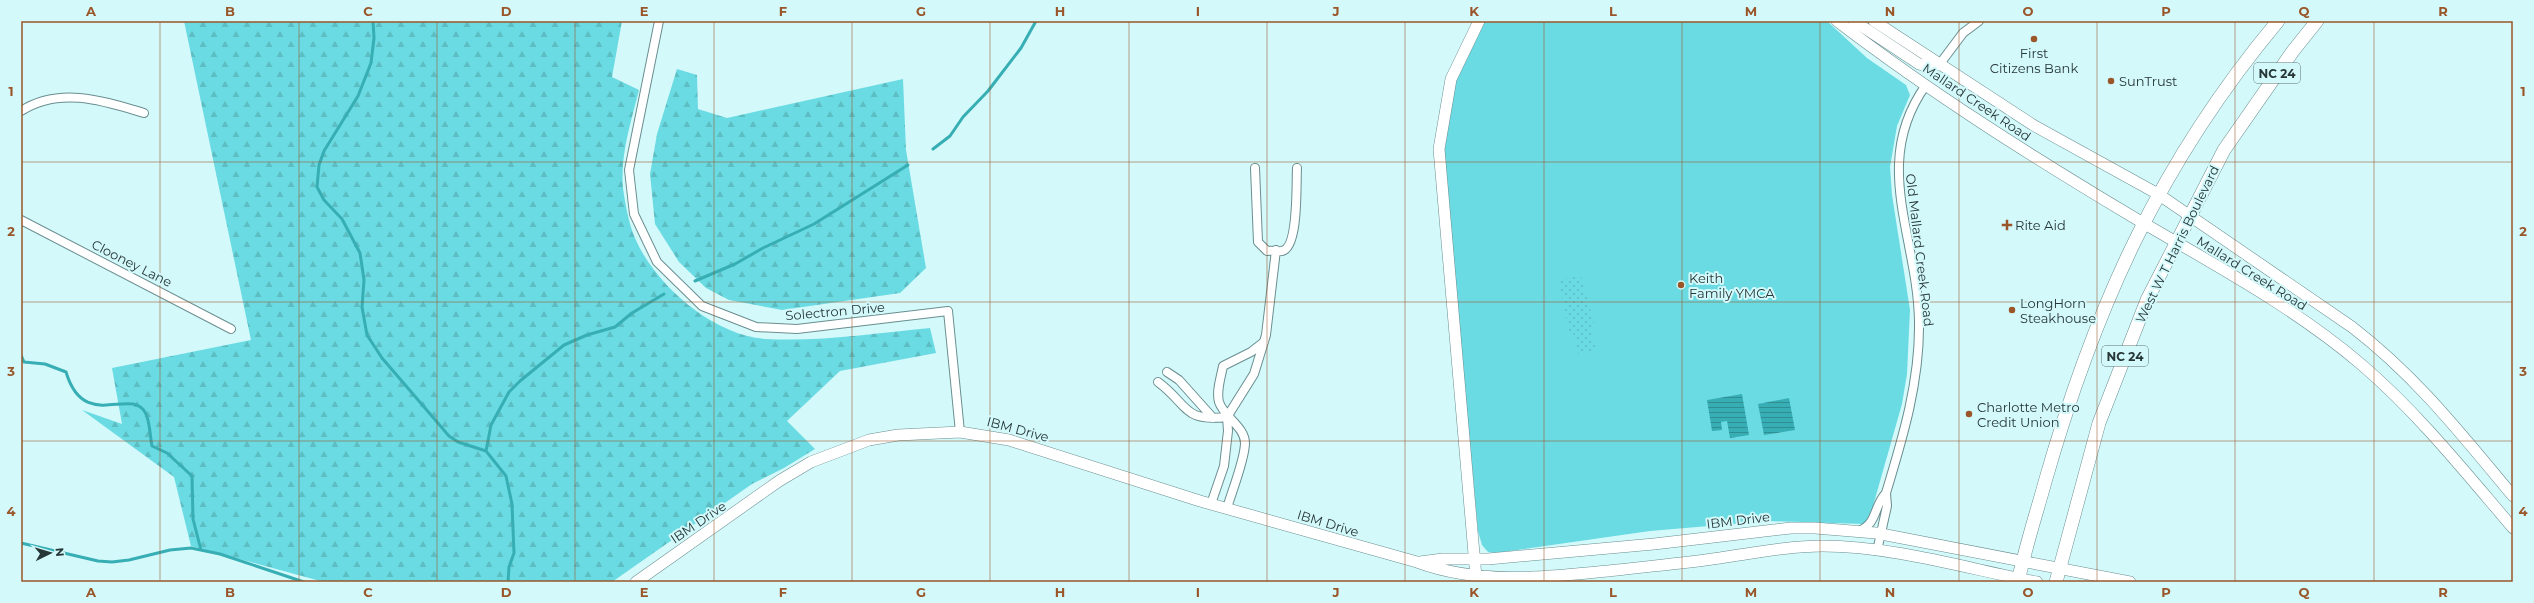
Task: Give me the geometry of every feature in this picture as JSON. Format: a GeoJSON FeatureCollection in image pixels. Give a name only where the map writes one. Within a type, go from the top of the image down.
{"type":"FeatureCollection","features":[{"type":"Feature","properties":{"kind":"main road","name":"NC 24"},"geometry":{"type":"LineString","coordinates":[[2018,580],[2063,420],[2106,302],[2142,223],[2192,136],[2236,72],[2278,21]]}},
{"type":"Feature","properties":{"kind":"main road","name":"West W T Harris Boulevard"},"geometry":{"type":"LineString","coordinates":[[2056,582],[2099,423],[2147,300],[2190,215],[2234,135],[2317,21]]}},
{"type":"Feature","properties":{"kind":"street","name":"Solectron Drive"},"geometry":{"type":"LineString","coordinates":[[659,21],[629,170],[634,214],[657,262],[702,306],[756,327],[797,329],[948,311],[960,432]]}},
{"type":"Feature","properties":{"kind":"street"},"geometry":{"type":"LineString","coordinates":[[1476,577],[1476,558],[1439,149],[1451,78],[1479,21]]}},
{"type":"Feature","properties":{"kind":"street","name":"Mallard Creek Road"},"geometry":{"type":"LineString","coordinates":[[1838,21],[1990,130],[2295,315],[2362,365],[2399,399],[2513,528]]}},
{"type":"Feature","properties":{"kind":"street"},"geometry":{"type":"LineString","coordinates":[[1854,21],[1919,64],[1926,66],[1939,64],[1963,33],[1979,21]]}},
{"type":"Feature","properties":{"kind":"street","name":"Mallard Creek Road"},"geometry":{"type":"LineString","coordinates":[[1874,21],[2030,123],[2158,194],[2317,301],[2382,351],[2447,415],[2513,496]]}},
{"type":"Feature","properties":{"kind":"street","name":"Old Mallard Creek Road"},"geometry":{"type":"LineString","coordinates":[[1877,551],[1887,506],[1886,493],[1908,418],[1919,352],[1919,316],[1900,188],[1899,147],[1910,111],[1926,85]]}},
{"type":"Feature","properties":{"kind":"street"},"geometry":{"type":"LineString","coordinates":[[21,111],[45,101],[85,97],[144,113]]}},
{"type":"Feature","properties":{"kind":"street"},"geometry":{"type":"LineString","coordinates":[[1255,168],[1256,235],[1262,248],[1267,251],[1276,250],[1282,252],[1289,247],[1294,236],[1297,168]]}},
{"type":"Feature","properties":{"kind":"street","name":"Clooney Lane"},"geometry":{"type":"LineString","coordinates":[[21,220],[231,329]]}},
{"type":"Feature","properties":{"kind":"street"},"geometry":{"type":"LineString","coordinates":[[1211,504],[1224,466],[1228,431],[1227,416],[1254,374],[1264,342],[1271,305],[1276,250]]}},
{"type":"Feature","properties":{"kind":"street"},"geometry":{"type":"LineString","coordinates":[[1227,508],[1245,443],[1241,432],[1227,416],[1219,402],[1218,386],[1223,366],[1251,352],[1264,342]]}},
{"type":"Feature","properties":{"kind":"street"},"geometry":{"type":"LineString","coordinates":[[1167,372],[1189,392],[1213,418]]}},
{"type":"Feature","properties":{"kind":"street"},"geometry":{"type":"LineString","coordinates":[[1158,382],[1177,398],[1192,415],[1213,418],[1227,416]]}},
{"type":"Feature","properties":{"kind":"street"},"geometry":{"type":"LineString","coordinates":[[1177,398],[1189,392]]}},
{"type":"Feature","properties":{"kind":"street","name":"IBM Drive"},"geometry":{"type":"LineString","coordinates":[[636,582],[779,481],[811,462],[869,440],[898,435],[960,432],[1009,440],[1211,504],[1417,562],[1444,572],[1476,577],[1556,576],[1704,560],[1791,547],[1824,546],[1877,551],[2018,580],[2037,582]]}},
{"type":"Feature","properties":{"kind":"street","name":"Old Mallard Creek Road"},"geometry":{"type":"LineString","coordinates":[[1859,531],[1868,527],[1872,522],[1878,501],[1886,493]]}},
{"type":"Feature","properties":{"kind":"street","name":"IBM Drive"},"geometry":{"type":"LineString","coordinates":[[1417,562],[1654,544],[1791,528],[1859,531],[1880,534],[2130,582]]}},
{"type":"Feature","properties":{"kind":"green space"},"geometry":{"type":"Polygon","coordinates":[[[184,21],[622,21],[612,77],[639,90],[627,139],[623,163],[622,176],[626,207],[633,233],[644,256],[672,290],[688,305],[707,318],[726,329],[746,336],[786,340],[930,328],[936,353],[840,371],[787,421],[815,449],[784,468],[752,484],[612,582],[324,582],[191,546],[174,477],[82,410],[122,424],[112,368],[251,340],[184,21]]]}},
{"type":"Feature","properties":{"kind":"green space","name":"Keith Family YMCA"},"geometry":{"type":"Polygon","coordinates":[[[1483,21],[1827,21],[1867,58],[1906,85],[1910,95],[1897,126],[1890,167],[1892,195],[1910,310],[1907,374],[1902,404],[1871,513],[1869,519],[1863,524],[1768,521],[1650,531],[1496,553],[1488,552],[1482,545],[1478,531],[1443,151],[1452,89],[1483,21]]]}},
{"type":"Feature","properties":{"kind":"green space"},"geometry":{"type":"Polygon","coordinates":[[[677,69],[697,75],[698,109],[727,118],[903,79],[906,150],[926,268],[900,293],[782,310],[729,300],[706,288],[679,262],[655,224],[650,174],[657,134],[677,69]]]}},
{"type":"Feature","properties":{"kind":"green space"},"geometry":{"type":"Polygon","coordinates":[[[1581,275],[1595,327],[1591,328],[1596,350],[1578,354],[1573,332],[1569,332],[1559,280],[1581,275]]]}},
{"type":"Feature","properties":{"kind":"shaded area"},"geometry":{"type":"Polygon","coordinates":[[[1742,394],[1749,435],[1730,438],[1727,421],[1721,422],[1722,430],[1712,431],[1707,400],[1742,394]]]}},
{"type":"Feature","properties":{"kind":"shaded area"},"geometry":{"type":"Polygon","coordinates":[[[1789,398],[1795,430],[1764,435],[1758,404],[1789,398]]]}},
{"type":"Feature","properties":{"kind":"waterway"},"geometry":{"type":"LineString","coordinates":[[373,21],[374,38],[371,63],[358,96],[324,151],[319,165],[317,187],[324,200],[342,219],[360,253],[364,280],[362,307],[367,335],[382,358],[449,436],[458,442],[486,451],[506,476],[512,504],[514,553],[509,567],[508,582]]}},
{"type":"Feature","properties":{"kind":"waterway"},"geometry":{"type":"LineString","coordinates":[[933,149],[950,136],[963,117],[988,91],[1021,48],[1036,21]]}},
{"type":"Feature","properties":{"kind":"waterway"},"geometry":{"type":"LineString","coordinates":[[695,281],[735,264],[763,248],[814,224],[908,165]]}},
{"type":"Feature","properties":{"kind":"waterway"},"geometry":{"type":"LineString","coordinates":[[486,451],[491,425],[509,392],[520,381],[564,345],[587,335],[615,327],[632,313],[664,294]]}},
{"type":"Feature","properties":{"kind":"waterway"},"geometry":{"type":"LineString","coordinates":[[21,355],[24,362],[45,364],[66,372],[74,390],[84,400],[95,404],[129,404],[138,406],[145,412],[149,424],[152,446],[167,453],[192,476],[193,519],[201,550]]}},
{"type":"Feature","properties":{"kind":"waterway"},"geometry":{"type":"LineString","coordinates":[[21,543],[98,561],[112,562],[129,560],[170,550],[191,548],[220,554],[304,582]]}},
{"type":"Feature","properties":{"kind":"place","name":"First Citizens Bank"},"geometry":{"type":"Point","coordinates":[2034,39]}},
{"type":"Feature","properties":{"kind":"place","name":"SunTrust"},"geometry":{"type":"Point","coordinates":[2111,81]}},
{"type":"Feature","properties":{"kind":"place","name":"Rite Aid"},"geometry":{"type":"Point","coordinates":[2007,225]}},
{"type":"Feature","properties":{"kind":"place","name":"Keith Family YMCA"},"geometry":{"type":"Point","coordinates":[1681,285]}},
{"type":"Feature","properties":{"kind":"place","name":"LongHorn Steakhouse"},"geometry":{"type":"Point","coordinates":[2012,310]}},
{"type":"Feature","properties":{"kind":"place","name":"Charlotte Metro Credit Union"},"geometry":{"type":"Point","coordinates":[1969,414]}}]}
